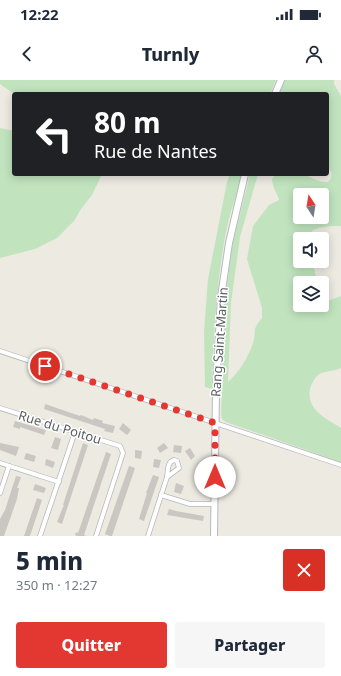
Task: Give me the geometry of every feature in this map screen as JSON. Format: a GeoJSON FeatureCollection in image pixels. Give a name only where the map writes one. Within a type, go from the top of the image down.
{"type":"FeatureCollection","features":[{"type":"Feature","properties":{"kind":"street"},"geometry":{"type":"LineString","coordinates":[[276,92],[281,80]]}},
{"type":"Feature","properties":{"kind":"street","name":"Rang Saint-Martin"},"geometry":{"type":"LineString","coordinates":[[214,536],[215,423],[221,297],[229,243],[245,176]]}},
{"type":"Feature","properties":{"kind":"street"},"geometry":{"type":"LineString","coordinates":[[0,351],[341,465]]}},
{"type":"Feature","properties":{"kind":"street","name":"Rue du Poitou"},"geometry":{"type":"LineString","coordinates":[[0,408],[120,446],[123,453],[96,536]]}},
{"type":"Feature","properties":{"kind":"street"},"geometry":{"type":"LineString","coordinates":[[40,536],[75,432]]}},
{"type":"Feature","properties":{"kind":"street"},"geometry":{"type":"LineString","coordinates":[[0,463],[59,482]]}},
{"type":"Feature","properties":{"kind":"street"},"geometry":{"type":"LineString","coordinates":[[0,493],[9,466]]}},
{"type":"Feature","properties":{"kind":"street"},"geometry":{"type":"LineString","coordinates":[[148,536],[167,478]]}},
{"type":"Feature","properties":{"kind":"street"},"geometry":{"type":"LineString","coordinates":[[161,495],[190,504],[215,504]]}},
{"type":"Feature","properties":{"kind":"green space"},"geometry":{"type":"Polygon","coordinates":[[[0,80],[276,80],[271,92],[12,93],[0,84],[0,80]]]}},
{"type":"Feature","properties":{"kind":"green space"},"geometry":{"type":"Polygon","coordinates":[[[284,80],[334,80],[334,84],[341,96],[341,226],[319,228],[312,232],[293,232],[293,268],[314,268],[316,276],[293,276],[293,312],[329,312],[329,301],[341,296],[341,368],[319,374],[310,387],[310,396],[311,403],[314,408],[324,417],[341,428],[341,462],[226,422],[222,419],[221,414],[225,300],[232,247],[250,176],[257,176],[240,237],[231,303],[228,382],[236,374],[246,359],[253,343],[255,328],[262,318],[262,308],[247,259],[253,226],[269,205],[279,200],[273,186],[272,179],[274,176],[308,176],[328,182],[332,173],[329,168],[329,92],[279,92],[284,80]]]}},
{"type":"Feature","properties":{"kind":"green space"},"geometry":{"type":"Polygon","coordinates":[[[0,128],[12,131],[12,176],[101,176],[92,195],[74,221],[57,238],[35,249],[0,258],[0,128]]]}},
{"type":"Feature","properties":{"kind":"green space"},"geometry":{"type":"Polygon","coordinates":[[[229,176],[242,176],[229,220],[220,267],[212,389],[205,387],[204,331],[208,279],[229,176]]]}},
{"type":"Feature","properties":{"kind":"building"},"geometry":{"type":"Polygon","coordinates":[[[45,404],[93,420],[94,418],[103,421],[102,423],[115,426],[113,433],[44,409],[45,404]]]}},
{"type":"Feature","properties":{"kind":"building"},"geometry":{"type":"Polygon","coordinates":[[[15,421],[46,430],[44,435],[20,427],[20,429],[13,427],[15,421]]]}},
{"type":"Feature","properties":{"kind":"building"},"geometry":{"type":"Polygon","coordinates":[[[123,423],[131,430],[127,435],[119,429],[123,423]]]}},
{"type":"Feature","properties":{"kind":"building"},"geometry":{"type":"Polygon","coordinates":[[[55,437],[61,439],[58,450],[51,448],[55,437]]]}},
{"type":"Feature","properties":{"kind":"building"},"geometry":{"type":"Polygon","coordinates":[[[0,443],[19,447],[16,456],[0,450],[0,443]]]}},
{"type":"Feature","properties":{"kind":"building"},"geometry":{"type":"Polygon","coordinates":[[[83,443],[88,445],[62,524],[57,522],[64,505],[83,443]]]}},
{"type":"Feature","properties":{"kind":"building"},"geometry":{"type":"Polygon","coordinates":[[[164,443],[168,448],[160,453],[157,448],[164,443]]]}},
{"type":"Feature","properties":{"kind":"building"},"geometry":{"type":"Polygon","coordinates":[[[174,445],[182,446],[181,453],[173,452],[174,445]]]}},
{"type":"Feature","properties":{"kind":"building"},"geometry":{"type":"Polygon","coordinates":[[[190,448],[195,456],[191,460],[185,451],[190,448]]]}},
{"type":"Feature","properties":{"kind":"building"},"geometry":{"type":"Polygon","coordinates":[[[135,450],[142,451],[141,459],[135,458],[135,450]]]}},
{"type":"Feature","properties":{"kind":"building"},"geometry":{"type":"Polygon","coordinates":[[[106,452],[111,454],[84,535],[86,536],[77,536],[75,535],[76,532],[78,533],[106,452]]]}},
{"type":"Feature","properties":{"kind":"building"},"geometry":{"type":"Polygon","coordinates":[[[26,453],[36,456],[34,462],[24,459],[26,453]]]}},
{"type":"Feature","properties":{"kind":"building"},"geometry":{"type":"Polygon","coordinates":[[[46,459],[55,462],[53,468],[45,465],[46,459]]]}},
{"type":"Feature","properties":{"kind":"building"},"geometry":{"type":"Polygon","coordinates":[[[154,459],[161,460],[159,468],[153,467],[154,459]]]}},
{"type":"Feature","properties":{"kind":"building"},"geometry":{"type":"Polygon","coordinates":[[[129,466],[135,468],[112,536],[110,536],[105,534],[129,466]]]}},
{"type":"Feature","properties":{"kind":"building"},"geometry":{"type":"Polygon","coordinates":[[[153,475],[159,477],[144,521],[139,519],[146,493],[153,475]]]}},
{"type":"Feature","properties":{"kind":"building"},"geometry":{"type":"Polygon","coordinates":[[[16,476],[21,477],[17,488],[19,488],[17,499],[4,536],[0,536],[0,519],[5,510],[16,476]]]}},
{"type":"Feature","properties":{"kind":"building"},"geometry":{"type":"Polygon","coordinates":[[[176,483],[184,486],[181,494],[174,492],[176,483]]]}},
{"type":"Feature","properties":{"kind":"building"},"geometry":{"type":"Polygon","coordinates":[[[35,484],[46,488],[44,493],[33,490],[35,484]]]}},
{"type":"Feature","properties":{"kind":"building"},"geometry":{"type":"Polygon","coordinates":[[[37,498],[42,500],[30,536],[24,536],[37,498]]]}},
{"type":"Feature","properties":{"kind":"building"},"geometry":{"type":"Polygon","coordinates":[[[169,509],[204,516],[203,521],[167,515],[169,509]]]}},
{"type":"Feature","properties":{"kind":"route"},"geometry":{"type":"LineString","coordinates":[[45,366],[215,423],[215,477]]}}]}
